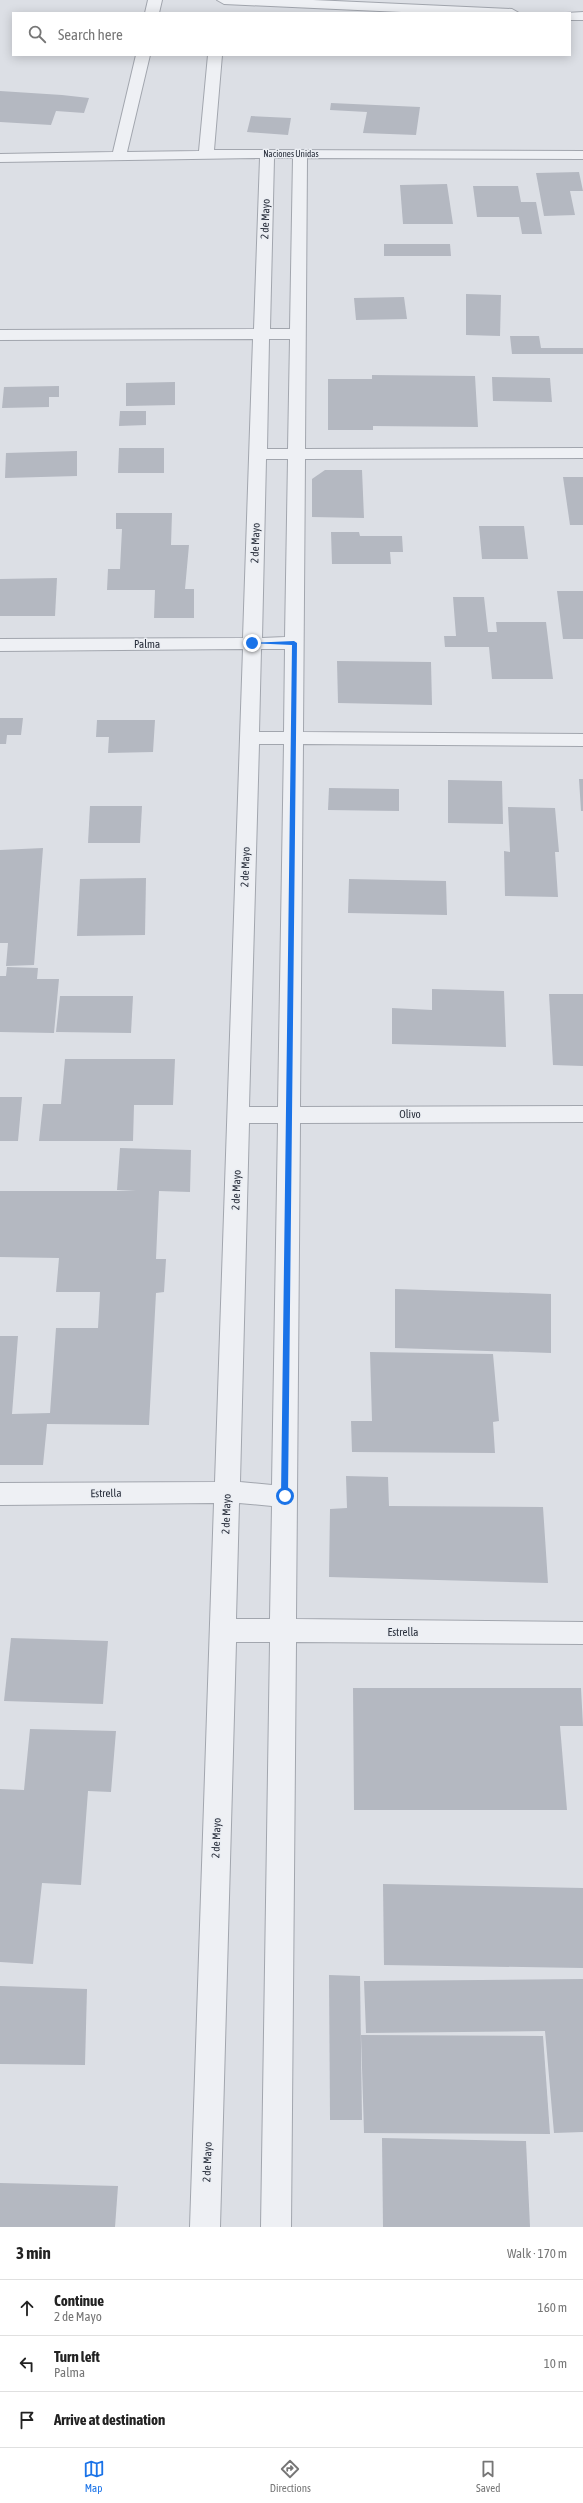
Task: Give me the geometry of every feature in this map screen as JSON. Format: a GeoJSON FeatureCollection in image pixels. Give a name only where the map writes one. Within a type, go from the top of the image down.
{"type":"FeatureCollection","features":[{"type":"Feature","properties":{"kind":"street"},"geometry":{"type":"LineString","coordinates":[[152,12],[156,0]]}},
{"type":"Feature","properties":{"kind":"street"},"geometry":{"type":"LineString","coordinates":[[218,12],[219,0]]}},
{"type":"Feature","properties":{"kind":"street"},"geometry":{"type":"LineString","coordinates":[[224,0],[490,12]]}},
{"type":"Feature","properties":{"kind":"street"},"geometry":{"type":"LineString","coordinates":[[571,16],[583,16]]}},
{"type":"Feature","properties":{"kind":"street"},"geometry":{"type":"LineString","coordinates":[[119,156],[143,56]]}},
{"type":"Feature","properties":{"kind":"street"},"geometry":{"type":"LineString","coordinates":[[206,155],[214,56]]}},
{"type":"Feature","properties":{"kind":"street","name":"Naciones Unidas"},"geometry":{"type":"LineString","coordinates":[[0,158],[267,154],[583,155]]}},
{"type":"Feature","properties":{"kind":"street","name":"2 de Mayo"},"geometry":{"type":"LineString","coordinates":[[205,2227],[267,154]]}},
{"type":"Feature","properties":{"kind":"street"},"geometry":{"type":"LineString","coordinates":[[276,2227],[300,154]]}},
{"type":"Feature","properties":{"kind":"street"},"geometry":{"type":"LineString","coordinates":[[0,335],[298,334]]}},
{"type":"Feature","properties":{"kind":"street"},"geometry":{"type":"LineString","coordinates":[[258,454],[583,453]]}},
{"type":"Feature","properties":{"kind":"street","name":"Palma"},"geometry":{"type":"LineString","coordinates":[[0,645],[294,643]]}},
{"type":"Feature","properties":{"kind":"street"},"geometry":{"type":"LineString","coordinates":[[249,738],[583,740]]}},
{"type":"Feature","properties":{"kind":"street","name":"Olivo"},"geometry":{"type":"LineString","coordinates":[[238,1115],[583,1114]]}},
{"type":"Feature","properties":{"kind":"street","name":"Estrella"},"geometry":{"type":"LineString","coordinates":[[0,1494],[227,1492],[285,1496]]}},
{"type":"Feature","properties":{"kind":"street","name":"Estrella"},"geometry":{"type":"LineString","coordinates":[[222,1630],[583,1633]]}},
{"type":"Feature","properties":{"kind":"building"},"geometry":{"type":"Polygon","coordinates":[[[0,91],[89,98],[84,113],[56,111],[51,125],[0,122],[0,91]]]}},
{"type":"Feature","properties":{"kind":"building"},"geometry":{"type":"Polygon","coordinates":[[[331,103],[420,107],[416,135],[363,133],[367,112],[330,110],[331,103]]]}},
{"type":"Feature","properties":{"kind":"building"},"geometry":{"type":"Polygon","coordinates":[[[251,116],[291,118],[288,135],[247,132],[251,116]]]}},
{"type":"Feature","properties":{"kind":"building"},"geometry":{"type":"Polygon","coordinates":[[[579,172],[583,191],[570,191],[575,215],[544,216],[536,173],[579,172]]]}},
{"type":"Feature","properties":{"kind":"building"},"geometry":{"type":"Polygon","coordinates":[[[447,184],[453,224],[403,224],[400,185],[447,184]]]}},
{"type":"Feature","properties":{"kind":"building"},"geometry":{"type":"Polygon","coordinates":[[[473,186],[518,186],[521,202],[536,202],[542,234],[522,234],[519,217],[477,217],[473,186]]]}},
{"type":"Feature","properties":{"kind":"building"},"geometry":{"type":"Polygon","coordinates":[[[384,244],[450,244],[451,256],[384,256],[384,244]]]}},
{"type":"Feature","properties":{"kind":"building"},"geometry":{"type":"Polygon","coordinates":[[[466,294],[501,295],[500,336],[466,335],[466,294]]]}},
{"type":"Feature","properties":{"kind":"building"},"geometry":{"type":"Polygon","coordinates":[[[404,297],[407,319],[356,320],[354,298],[404,297]]]}},
{"type":"Feature","properties":{"kind":"building"},"geometry":{"type":"Polygon","coordinates":[[[510,336],[539,336],[541,348],[583,348],[583,354],[512,354],[510,336]]]}},
{"type":"Feature","properties":{"kind":"building"},"geometry":{"type":"Polygon","coordinates":[[[372,375],[475,376],[478,427],[373,426],[373,430],[328,430],[328,379],[372,379],[372,375]]]}},
{"type":"Feature","properties":{"kind":"building"},"geometry":{"type":"Polygon","coordinates":[[[492,377],[550,378],[552,402],[493,401],[492,377]]]}},
{"type":"Feature","properties":{"kind":"building"},"geometry":{"type":"Polygon","coordinates":[[[175,382],[175,405],[126,406],[126,383],[175,382]]]}},
{"type":"Feature","properties":{"kind":"building"},"geometry":{"type":"Polygon","coordinates":[[[59,386],[59,397],[49,397],[49,407],[2,408],[4,387],[59,386]]]}},
{"type":"Feature","properties":{"kind":"building"},"geometry":{"type":"Polygon","coordinates":[[[120,411],[146,411],[146,425],[119,426],[120,411]]]}},
{"type":"Feature","properties":{"kind":"building"},"geometry":{"type":"Polygon","coordinates":[[[119,448],[164,448],[164,473],[118,473],[119,448]]]}},
{"type":"Feature","properties":{"kind":"building"},"geometry":{"type":"Polygon","coordinates":[[[77,451],[77,476],[5,478],[6,453],[77,451]]]}},
{"type":"Feature","properties":{"kind":"building"},"geometry":{"type":"Polygon","coordinates":[[[325,470],[362,470],[364,518],[312,517],[312,479],[325,470]]]}},
{"type":"Feature","properties":{"kind":"building"},"geometry":{"type":"Polygon","coordinates":[[[563,477],[583,477],[583,525],[570,525],[563,477]]]}},
{"type":"Feature","properties":{"kind":"building"},"geometry":{"type":"Polygon","coordinates":[[[116,513],[172,513],[171,545],[189,545],[185,589],[194,589],[194,618],[154,618],[155,590],[107,590],[108,569],[120,569],[122,529],[116,529],[116,513]]]}},
{"type":"Feature","properties":{"kind":"building"},"geometry":{"type":"Polygon","coordinates":[[[479,526],[524,526],[528,559],[482,559],[479,526]]]}},
{"type":"Feature","properties":{"kind":"building"},"geometry":{"type":"Polygon","coordinates":[[[331,532],[359,532],[360,536],[402,536],[403,552],[390,552],[391,564],[332,564],[331,532]]]}},
{"type":"Feature","properties":{"kind":"building"},"geometry":{"type":"Polygon","coordinates":[[[57,578],[55,616],[0,616],[0,579],[57,578]]]}},
{"type":"Feature","properties":{"kind":"building"},"geometry":{"type":"Polygon","coordinates":[[[557,591],[583,591],[583,639],[563,639],[557,591]]]}},
{"type":"Feature","properties":{"kind":"building"},"geometry":{"type":"Polygon","coordinates":[[[453,597],[484,597],[488,632],[497,632],[496,622],[546,622],[553,679],[492,679],[489,647],[445,647],[444,636],[456,636],[453,597]]]}},
{"type":"Feature","properties":{"kind":"building"},"geometry":{"type":"Polygon","coordinates":[[[337,661],[431,662],[432,705],[338,703],[337,661]]]}},
{"type":"Feature","properties":{"kind":"building"},"geometry":{"type":"Polygon","coordinates":[[[0,718],[23,718],[21,735],[7,735],[6,744],[0,744],[0,718]]]}},
{"type":"Feature","properties":{"kind":"building"},"geometry":{"type":"Polygon","coordinates":[[[97,720],[155,720],[153,752],[108,753],[109,737],[96,737],[97,720]]]}},
{"type":"Feature","properties":{"kind":"building"},"geometry":{"type":"Polygon","coordinates":[[[579,779],[583,779],[583,811],[581,811],[579,779]]]}},
{"type":"Feature","properties":{"kind":"building"},"geometry":{"type":"Polygon","coordinates":[[[448,780],[502,781],[503,824],[448,823],[448,780]]]}},
{"type":"Feature","properties":{"kind":"building"},"geometry":{"type":"Polygon","coordinates":[[[329,788],[399,789],[399,811],[328,810],[329,788]]]}},
{"type":"Feature","properties":{"kind":"building"},"geometry":{"type":"Polygon","coordinates":[[[90,806],[142,806],[140,843],[88,843],[90,806]]]}},
{"type":"Feature","properties":{"kind":"building"},"geometry":{"type":"Polygon","coordinates":[[[508,807],[555,808],[559,852],[555,852],[558,897],[505,896],[504,851],[510,852],[508,807]]]}},
{"type":"Feature","properties":{"kind":"building"},"geometry":{"type":"Polygon","coordinates":[[[43,848],[34,965],[6,966],[8,943],[0,943],[0,850],[43,848]]]}},
{"type":"Feature","properties":{"kind":"building"},"geometry":{"type":"Polygon","coordinates":[[[146,878],[145,935],[77,936],[80,879],[146,878]]]}},
{"type":"Feature","properties":{"kind":"building"},"geometry":{"type":"Polygon","coordinates":[[[349,879],[446,881],[447,915],[348,913],[349,879]]]}},
{"type":"Feature","properties":{"kind":"building"},"geometry":{"type":"Polygon","coordinates":[[[7,967],[38,968],[37,979],[59,979],[54,1033],[0,1032],[0,976],[6,976],[7,967]]]}},
{"type":"Feature","properties":{"kind":"building"},"geometry":{"type":"Polygon","coordinates":[[[432,989],[504,991],[506,1047],[392,1044],[392,1008],[432,1010],[432,989]]]}},
{"type":"Feature","properties":{"kind":"building"},"geometry":{"type":"Polygon","coordinates":[[[549,994],[583,994],[583,1066],[553,1065],[549,994]]]}},
{"type":"Feature","properties":{"kind":"building"},"geometry":{"type":"Polygon","coordinates":[[[60,996],[133,996],[131,1033],[56,1032],[60,996]]]}},
{"type":"Feature","properties":{"kind":"building"},"geometry":{"type":"Polygon","coordinates":[[[65,1059],[175,1059],[173,1105],[134,1105],[133,1141],[39,1141],[43,1104],[61,1104],[65,1059]]]}},
{"type":"Feature","properties":{"kind":"building"},"geometry":{"type":"Polygon","coordinates":[[[0,1097],[22,1097],[18,1141],[0,1141],[0,1097]]]}},
{"type":"Feature","properties":{"kind":"building"},"geometry":{"type":"Polygon","coordinates":[[[120,1148],[191,1150],[190,1192],[159,1191],[156,1259],[166,1259],[164,1292],[156,1293],[149,1425],[47,1424],[43,1465],[0,1465],[0,1336],[18,1336],[12,1414],[50,1413],[56,1328],[98,1328],[100,1292],[56,1292],[59,1258],[0,1257],[0,1191],[136,1191],[117,1190],[120,1148]]]}},
{"type":"Feature","properties":{"kind":"building"},"geometry":{"type":"Polygon","coordinates":[[[395,1289],[551,1294],[551,1353],[395,1348],[395,1289]]]}},
{"type":"Feature","properties":{"kind":"building"},"geometry":{"type":"Polygon","coordinates":[[[370,1352],[493,1354],[499,1421],[493,1422],[495,1453],[352,1452],[351,1421],[372,1421],[370,1352]]]}},
{"type":"Feature","properties":{"kind":"building"},"geometry":{"type":"Polygon","coordinates":[[[346,1476],[388,1477],[389,1506],[543,1507],[548,1583],[329,1577],[330,1509],[347,1508],[346,1476]]]}},
{"type":"Feature","properties":{"kind":"building"},"geometry":{"type":"Polygon","coordinates":[[[11,1638],[108,1641],[103,1704],[4,1701],[11,1638]]]}},
{"type":"Feature","properties":{"kind":"building"},"geometry":{"type":"Polygon","coordinates":[[[353,1688],[581,1688],[583,1726],[560,1726],[567,1810],[354,1810],[353,1688]]]}},
{"type":"Feature","properties":{"kind":"building"},"geometry":{"type":"Polygon","coordinates":[[[30,1729],[116,1731],[111,1792],[88,1791],[81,1885],[42,1883],[33,1964],[0,1962],[0,1789],[24,1790],[30,1729]]]}},
{"type":"Feature","properties":{"kind":"building"},"geometry":{"type":"Polygon","coordinates":[[[383,1884],[583,1888],[583,1968],[384,1965],[383,1884]]]}},
{"type":"Feature","properties":{"kind":"building"},"geometry":{"type":"Polygon","coordinates":[[[329,1975],[360,1976],[362,2120],[330,2120],[329,1975]]]}},
{"type":"Feature","properties":{"kind":"building"},"geometry":{"type":"Polygon","coordinates":[[[583,1979],[583,2132],[554,2133],[545,2031],[366,2033],[364,1981],[583,1979]]]}},
{"type":"Feature","properties":{"kind":"building"},"geometry":{"type":"Polygon","coordinates":[[[0,1986],[87,1989],[85,2065],[0,2064],[0,1986]]]}},
{"type":"Feature","properties":{"kind":"building"},"geometry":{"type":"Polygon","coordinates":[[[361,2035],[543,2036],[550,2134],[364,2133],[361,2035]]]}},
{"type":"Feature","properties":{"kind":"building"},"geometry":{"type":"Polygon","coordinates":[[[382,2138],[526,2141],[530,2227],[383,2227],[382,2138]]]}},
{"type":"Feature","properties":{"kind":"building"},"geometry":{"type":"Polygon","coordinates":[[[0,2183],[118,2186],[115,2227],[0,2227],[0,2183]]]}},
{"type":"Feature","properties":{"kind":"route"},"geometry":{"type":"LineString","coordinates":[[252,643],[294,643],[285,1496]]}}]}
